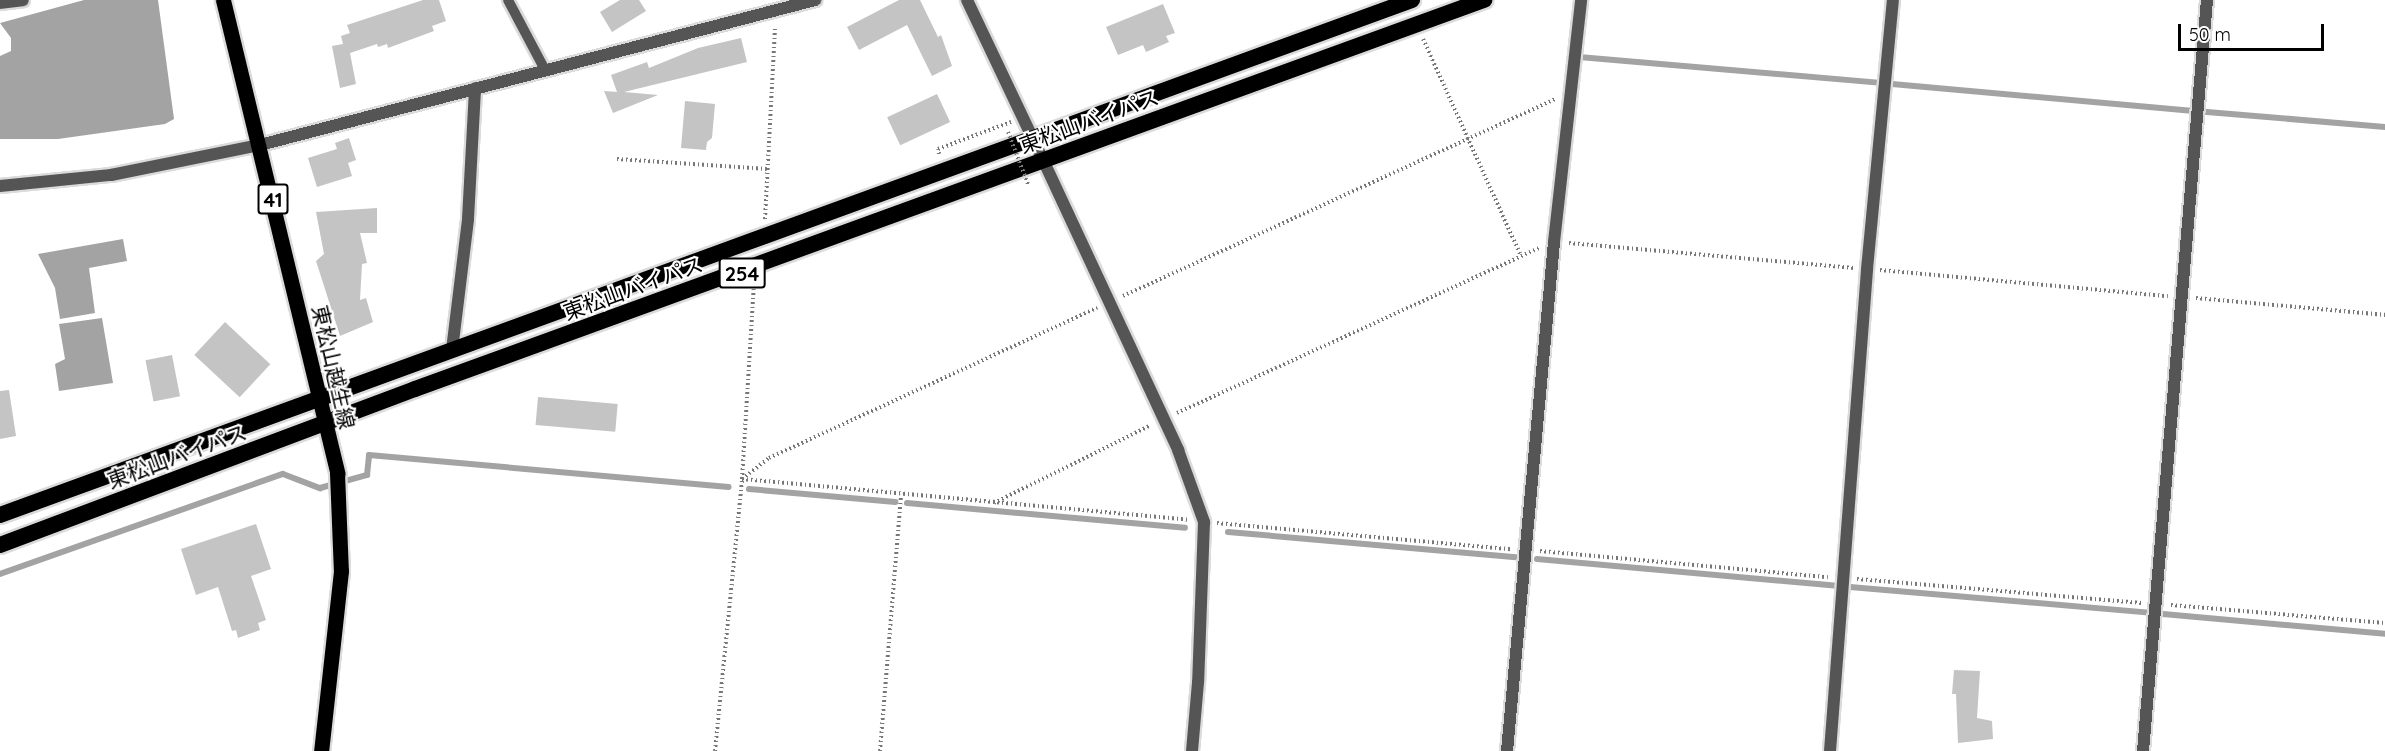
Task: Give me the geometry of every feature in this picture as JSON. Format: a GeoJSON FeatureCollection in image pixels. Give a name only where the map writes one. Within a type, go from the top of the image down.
{"type":"FeatureCollection","features":[{"type":"Feature","properties":{"kind":"highway","name":"東松山バイパス"},"geometry":{"type":"LineString","coordinates":[[0,545],[1484,0]]}},
{"type":"Feature","properties":{"kind":"highway","name":"東松山バイパス"},"geometry":{"type":"LineString","coordinates":[[0,515],[764,238],[1406,1]]}},
{"type":"Feature","properties":{"kind":"main road","name":"東松山越生線"},"geometry":{"type":"LineString","coordinates":[[223,0],[260,145],[337,473],[342,522],[340,571],[321,751]]}},
{"type":"Feature","properties":{"kind":"street"},"geometry":{"type":"LineString","coordinates":[[0,3],[23,0]]}},
{"type":"Feature","properties":{"kind":"street"},"geometry":{"type":"LineString","coordinates":[[0,186],[111,175],[260,145],[815,0]]}},
{"type":"Feature","properties":{"kind":"street"},"geometry":{"type":"LineString","coordinates":[[967,0],[1035,138],[1163,420],[1204,522],[1198,682],[1192,751]]}},
{"type":"Feature","properties":{"kind":"street"},"geometry":{"type":"LineString","coordinates":[[1507,751],[1554,242],[1581,0]]}},
{"type":"Feature","properties":{"kind":"street"},"geometry":{"type":"LineString","coordinates":[[1830,751],[1867,269],[1893,0]]}},
{"type":"Feature","properties":{"kind":"street"},"geometry":{"type":"LineString","coordinates":[[2143,751],[2207,0]]}},
{"type":"Feature","properties":{"kind":"street"},"geometry":{"type":"LineString","coordinates":[[452,350],[468,219],[475,88]]}},
{"type":"Feature","properties":{"kind":"lane"},"geometry":{"type":"LineString","coordinates":[[508,0],[545,70]]}},
{"type":"Feature","properties":{"kind":"path"},"geometry":{"type":"LineString","coordinates":[[764,238],[775,61],[774,12]]}},
{"type":"Feature","properties":{"kind":"path"},"geometry":{"type":"LineString","coordinates":[[1416,25],[1466,140],[1521,256]]}},
{"type":"Feature","properties":{"kind":"path"},"geometry":{"type":"LineString","coordinates":[[742,479],[769,458],[1569,93]]}},
{"type":"Feature","properties":{"kind":"path"},"geometry":{"type":"LineString","coordinates":[[1008,132],[1028,184]]}},
{"type":"Feature","properties":{"kind":"path"},"geometry":{"type":"LineString","coordinates":[[617,159],[767,169]]}},
{"type":"Feature","properties":{"kind":"path"},"geometry":{"type":"LineString","coordinates":[[993,503],[1163,420],[1554,242],[2385,315]]}},
{"type":"Feature","properties":{"kind":"path"},"geometry":{"type":"LineString","coordinates":[[715,751],[742,479],[755,298],[753,269]]}},
{"type":"Feature","properties":{"kind":"path"},"geometry":{"type":"LineString","coordinates":[[742,479],[1204,522],[2385,623]]}},
{"type":"Feature","properties":{"kind":"path"},"geometry":{"type":"LineString","coordinates":[[880,751],[901,495]]}},
{"type":"Feature","properties":{"kind":"shaded area"},"geometry":{"type":"Polygon","coordinates":[[[84,0],[158,0],[174,119],[165,124],[58,139],[0,139],[0,56],[11,51],[11,38],[0,23],[84,0]]]}},
{"type":"Feature","properties":{"kind":"shaded area"},"geometry":{"type":"Polygon","coordinates":[[[123,239],[127,261],[89,268],[95,313],[60,319],[55,288],[38,254],[123,239]]]}},
{"type":"Feature","properties":{"kind":"shaded area"},"geometry":{"type":"Polygon","coordinates":[[[102,318],[113,383],[59,391],[55,364],[65,359],[59,324],[102,318]]]}},
{"type":"Feature","properties":{"kind":"building"},"geometry":{"type":"Polygon","coordinates":[[[423,0],[439,0],[446,21],[432,26],[434,31],[388,48],[387,44],[378,47],[377,44],[350,53],[356,84],[340,88],[332,46],[343,44],[341,36],[350,33],[347,25],[423,0]]]}},
{"type":"Feature","properties":{"kind":"building"},"geometry":{"type":"Polygon","coordinates":[[[620,0],[639,0],[646,11],[612,32],[600,12],[620,0]]]}},
{"type":"Feature","properties":{"kind":"building"},"geometry":{"type":"Polygon","coordinates":[[[899,0],[920,0],[938,37],[941,35],[952,66],[932,76],[907,25],[859,50],[847,27],[899,0]]]}},
{"type":"Feature","properties":{"kind":"building"},"geometry":{"type":"Polygon","coordinates":[[[1163,4],[1175,33],[1166,36],[1169,42],[1146,52],[1143,45],[1118,55],[1106,27],[1163,4]]]}},
{"type":"Feature","properties":{"kind":"building"},"geometry":{"type":"Polygon","coordinates":[[[741,38],[747,62],[624,92],[658,95],[613,113],[604,91],[617,92],[611,75],[647,62],[649,68],[698,48],[741,38]]]}},
{"type":"Feature","properties":{"kind":"building"},"geometry":{"type":"Polygon","coordinates":[[[937,94],[950,122],[900,145],[887,117],[937,94]]]}},
{"type":"Feature","properties":{"kind":"building"},"geometry":{"type":"Polygon","coordinates":[[[685,101],[715,104],[712,138],[707,142],[706,150],[681,148],[685,101]]]}},
{"type":"Feature","properties":{"kind":"building"},"geometry":{"type":"Polygon","coordinates":[[[349,138],[356,160],[348,163],[352,176],[317,187],[308,158],[337,149],[335,143],[349,138]]]}},
{"type":"Feature","properties":{"kind":"building"},"geometry":{"type":"Polygon","coordinates":[[[377,208],[377,233],[360,233],[367,263],[362,264],[360,300],[366,298],[373,322],[340,336],[316,261],[324,254],[316,212],[377,208]]]}},
{"type":"Feature","properties":{"kind":"building"},"geometry":{"type":"Polygon","coordinates":[[[225,322],[270,364],[240,397],[194,355],[225,322]]]}},
{"type":"Feature","properties":{"kind":"building"},"geometry":{"type":"Polygon","coordinates":[[[172,355],[180,396],[154,401],[145,360],[172,355]]]}},
{"type":"Feature","properties":{"kind":"building"},"geometry":{"type":"Polygon","coordinates":[[[9,390],[16,436],[0,439],[0,391],[9,390]]]}},
{"type":"Feature","properties":{"kind":"building"},"geometry":{"type":"Polygon","coordinates":[[[538,397],[618,404],[615,432],[536,425],[538,397]]]}},
{"type":"Feature","properties":{"kind":"building"},"geometry":{"type":"Polygon","coordinates":[[[256,524],[271,569],[251,576],[266,620],[258,623],[260,630],[238,638],[236,630],[232,631],[218,587],[196,595],[181,549],[256,524]]]}},
{"type":"Feature","properties":{"kind":"building"},"geometry":{"type":"Polygon","coordinates":[[[1954,670],[1980,671],[1977,718],[1992,721],[1993,739],[1958,743],[1956,694],[1952,694],[1954,670]]]}},
{"type":"Feature","properties":{"kind":"waterway"},"geometry":{"type":"LineString","coordinates":[[1579,57],[1881,83]]}},
{"type":"Feature","properties":{"kind":"waterway"},"geometry":{"type":"LineString","coordinates":[[1892,84],[2194,111]]}},
{"type":"Feature","properties":{"kind":"waterway"},"geometry":{"type":"LineString","coordinates":[[2207,112],[2385,127]]}},
{"type":"Feature","properties":{"kind":"waterway"},"geometry":{"type":"LineString","coordinates":[[0,574],[283,474],[320,488],[367,475],[369,455],[729,487]]}},
{"type":"Feature","properties":{"kind":"waterway"},"geometry":{"type":"LineString","coordinates":[[749,489],[895,502]]}},
{"type":"Feature","properties":{"kind":"waterway"},"geometry":{"type":"LineString","coordinates":[[907,503],[1185,528]]}},
{"type":"Feature","properties":{"kind":"waterway"},"geometry":{"type":"LineString","coordinates":[[1228,532],[1516,557]]}},
{"type":"Feature","properties":{"kind":"waterway"},"geometry":{"type":"LineString","coordinates":[[1537,559],[1840,586]]}},
{"type":"Feature","properties":{"kind":"waterway"},"geometry":{"type":"LineString","coordinates":[[1850,587],[2152,613]]}},
{"type":"Feature","properties":{"kind":"waterway"},"geometry":{"type":"LineString","coordinates":[[2163,614],[2385,634]]}}]}
